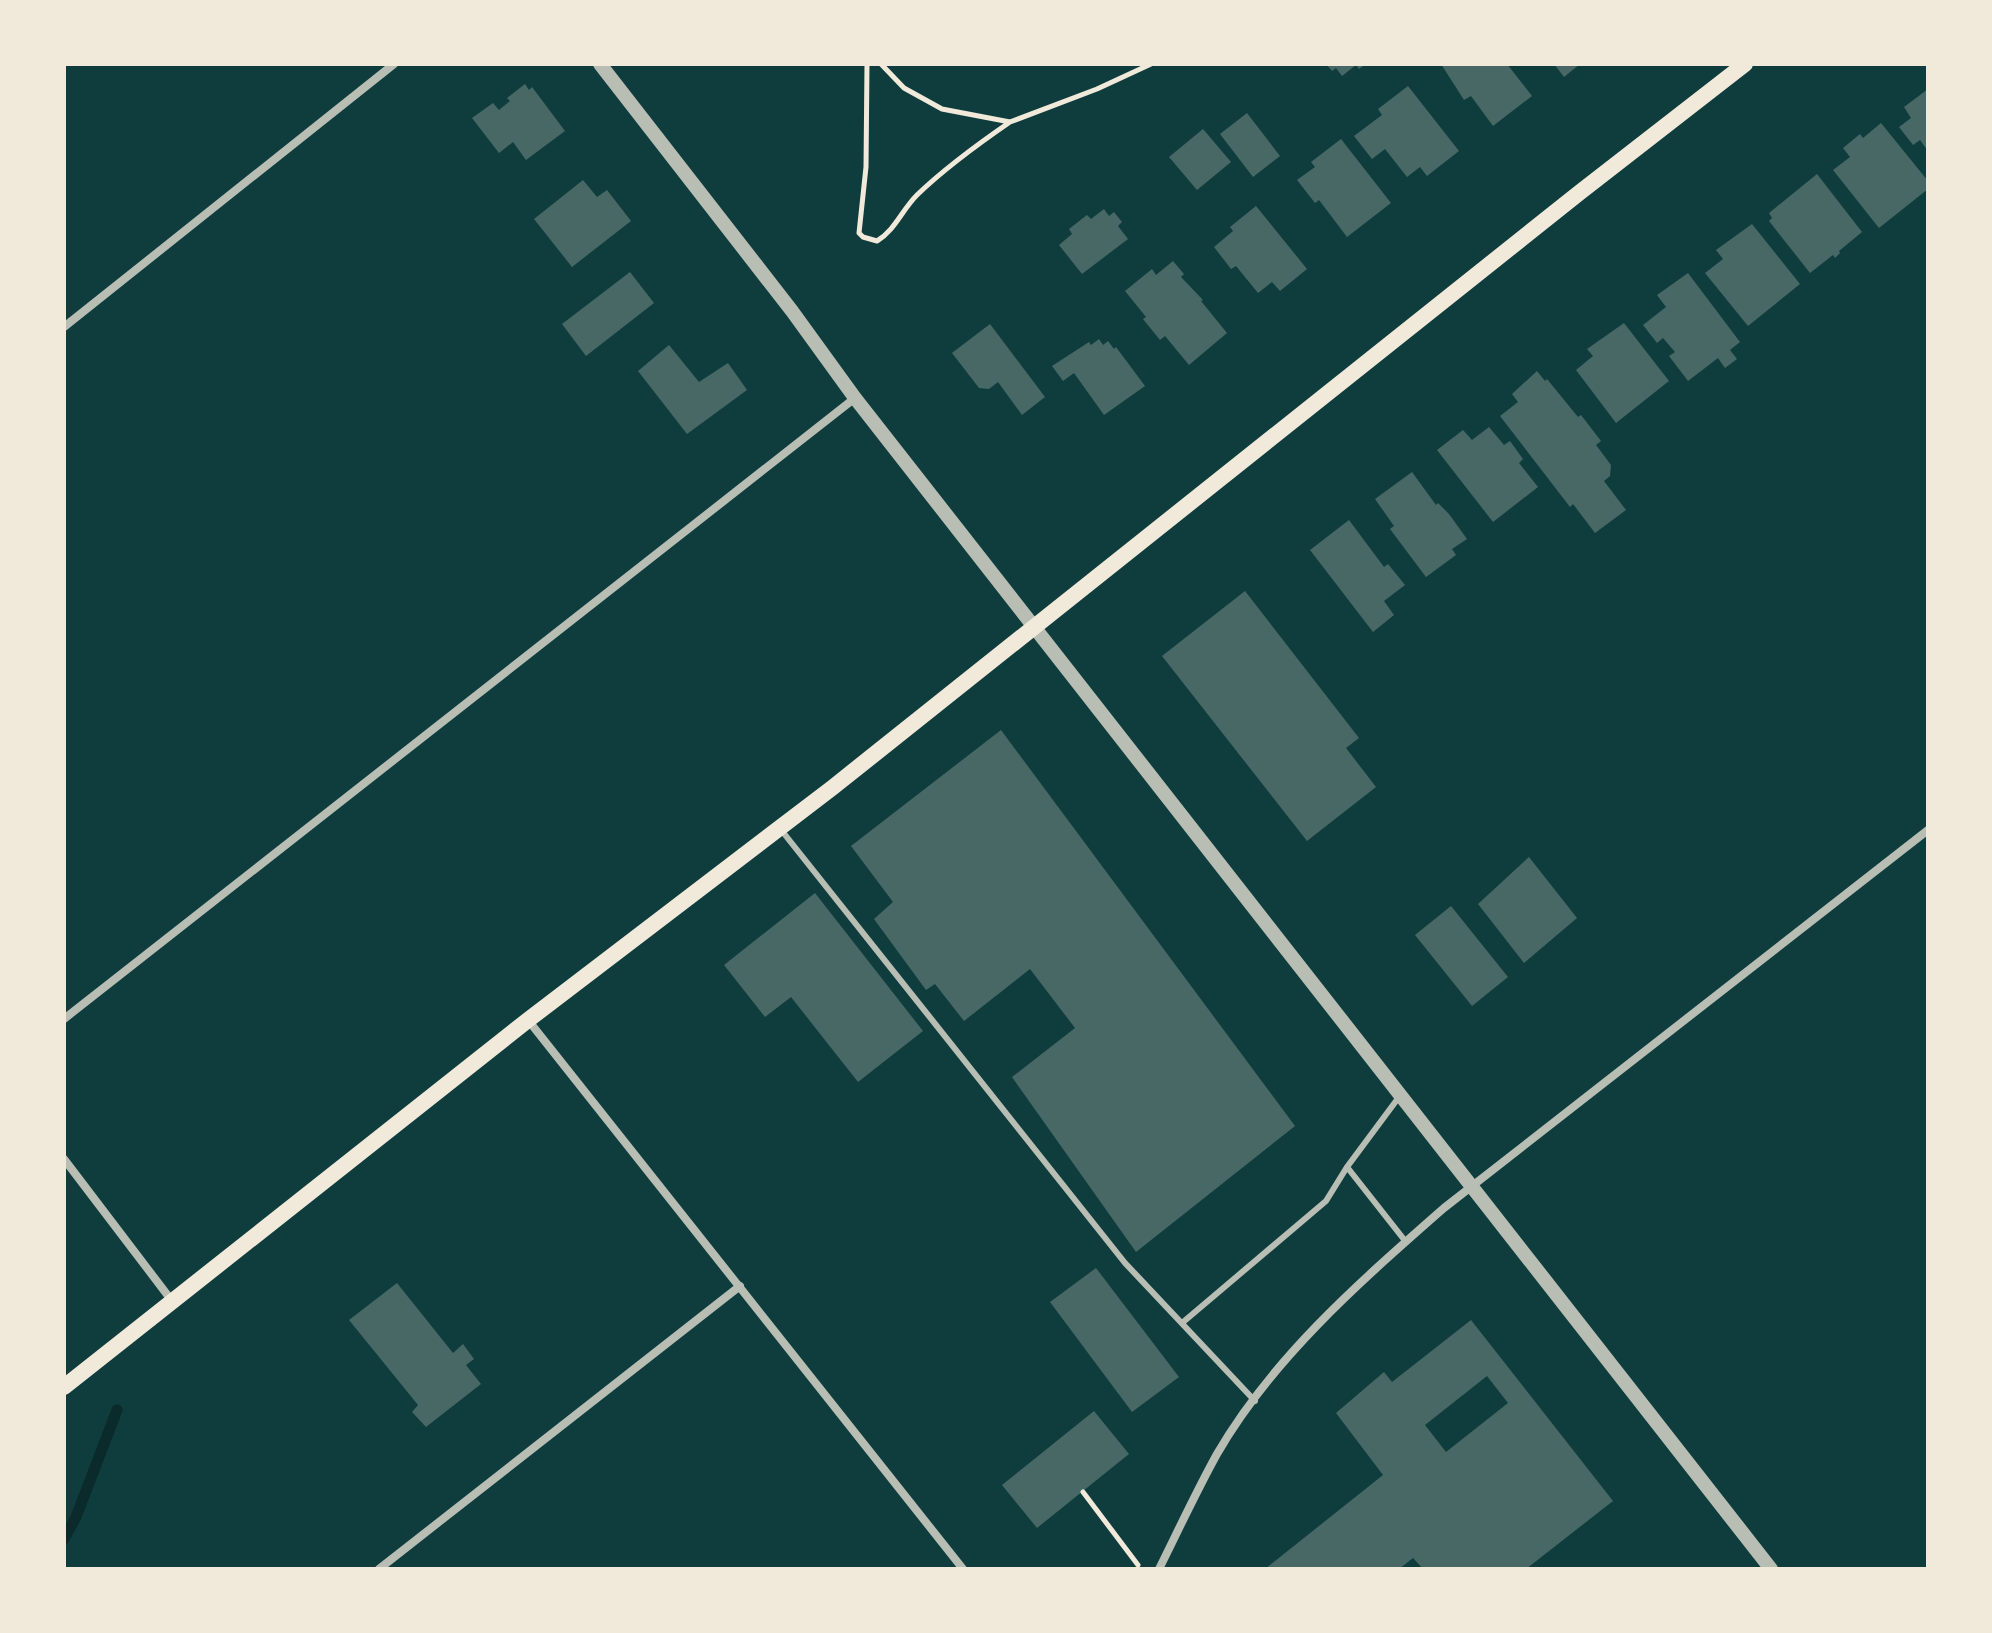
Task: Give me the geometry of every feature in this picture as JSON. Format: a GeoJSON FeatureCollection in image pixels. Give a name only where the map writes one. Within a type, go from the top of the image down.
{"type":"FeatureCollection","features":[{"type":"Feature","properties":{"kind":"main road"},"geometry":{"type":"LineString","coordinates":[[64,1387],[528,1020],[832,788],[1745,64]]}},
{"type":"Feature","properties":{"kind":"street"},"geometry":{"type":"LineString","coordinates":[[64,327],[394,64]]}},
{"type":"Feature","properties":{"kind":"street"},"geometry":{"type":"LineString","coordinates":[[600,64],[792,311],[855,398],[1771,1569]]}},
{"type":"Feature","properties":{"kind":"street"},"geometry":{"type":"LineString","coordinates":[[64,1019],[855,398]]}},
{"type":"Feature","properties":{"kind":"street"},"geometry":{"type":"LineString","coordinates":[[1159,1569],[1218,1453],[1285,1361],[1326,1316],[1406,1242],[1473,1187],[1928,830]]}},
{"type":"Feature","properties":{"kind":"street"},"geometry":{"type":"LineString","coordinates":[[528,1020],[963,1569]]}},
{"type":"Feature","properties":{"kind":"street"},"geometry":{"type":"LineString","coordinates":[[64,1159],[172,1301]]}},
{"type":"Feature","properties":{"kind":"street"},"geometry":{"type":"LineString","coordinates":[[379,1569],[740,1286]]}},
{"type":"Feature","properties":{"kind":"lane"},"geometry":{"type":"LineString","coordinates":[[780,828],[1125,1263],[1255,1401]]}},
{"type":"Feature","properties":{"kind":"lane"},"geometry":{"type":"LineString","coordinates":[[1182,1323],[1326,1201],[1401,1094]]}},
{"type":"Feature","properties":{"kind":"lane"},"geometry":{"type":"LineString","coordinates":[[1347,1167],[1406,1242]]}},
{"type":"Feature","properties":{"kind":"path"},"geometry":{"type":"LineString","coordinates":[[867,64],[866,167],[859,233],[877,241],[888,234],[915,197],[963,155],[1010,122],[1097,89],[1151,64]]}},
{"type":"Feature","properties":{"kind":"path"},"geometry":{"type":"LineString","coordinates":[[881,64],[904,88],[942,109],[1010,122]]}},
{"type":"Feature","properties":{"kind":"path"},"geometry":{"type":"LineString","coordinates":[[1083,1492],[1133,1558]]}},
{"type":"Feature","properties":{"kind":"building"},"geometry":{"type":"Polygon","coordinates":[[[1326,64],[1366,64],[1359,69],[1356,65],[1342,76],[1336,68],[1332,71],[1326,64]]]}},
{"type":"Feature","properties":{"kind":"building"},"geometry":{"type":"Polygon","coordinates":[[[1441,64],[1507,64],[1532,96],[1493,126],[1471,96],[1464,100],[1441,64]]]}},
{"type":"Feature","properties":{"kind":"building"},"geometry":{"type":"Polygon","coordinates":[[[1554,64],[1580,64],[1564,77],[1554,64]]]}},
{"type":"Feature","properties":{"kind":"building"},"geometry":{"type":"Polygon","coordinates":[[[525,84],[529,90],[532,87],[565,131],[526,160],[513,142],[499,153],[472,118],[493,103],[499,110],[510,101],[507,98],[525,84]]]}},
{"type":"Feature","properties":{"kind":"building"},"geometry":{"type":"Polygon","coordinates":[[[1408,86],[1459,151],[1427,176],[1420,167],[1407,177],[1385,149],[1372,159],[1354,136],[1382,115],[1378,109],[1408,86]]]}},
{"type":"Feature","properties":{"kind":"building"},"geometry":{"type":"Polygon","coordinates":[[[1928,89],[1928,151],[1920,140],[1913,145],[1899,127],[1911,118],[1904,107],[1928,89]]]}},
{"type":"Feature","properties":{"kind":"building"},"geometry":{"type":"Polygon","coordinates":[[[1247,113],[1280,156],[1253,177],[1220,134],[1247,113]]]}},
{"type":"Feature","properties":{"kind":"building"},"geometry":{"type":"Polygon","coordinates":[[[1881,123],[1928,181],[1928,189],[1879,228],[1833,170],[1850,157],[1843,148],[1860,134],[1863,138],[1881,123]]]}},
{"type":"Feature","properties":{"kind":"building"},"geometry":{"type":"Polygon","coordinates":[[[1203,129],[1231,162],[1197,190],[1169,157],[1203,129]]]}},
{"type":"Feature","properties":{"kind":"building"},"geometry":{"type":"Polygon","coordinates":[[[1341,139],[1391,203],[1347,237],[1319,200],[1315,203],[1297,180],[1315,167],[1311,162],[1341,139]]]}},
{"type":"Feature","properties":{"kind":"building"},"geometry":{"type":"Polygon","coordinates":[[[1817,174],[1862,232],[1835,258],[1833,255],[1810,273],[1769,221],[1772,218],[1769,213],[1817,174]]]}},
{"type":"Feature","properties":{"kind":"building"},"geometry":{"type":"Polygon","coordinates":[[[583,180],[597,197],[607,190],[631,221],[572,267],[534,219],[583,180]]]}},
{"type":"Feature","properties":{"kind":"building"},"geometry":{"type":"Polygon","coordinates":[[[1256,206],[1307,269],[1280,291],[1272,282],[1258,293],[1236,266],[1231,269],[1214,247],[1233,231],[1230,227],[1256,206]]]}},
{"type":"Feature","properties":{"kind":"building"},"geometry":{"type":"Polygon","coordinates":[[[1104,209],[1109,216],[1114,212],[1122,222],[1118,226],[1128,239],[1082,274],[1059,245],[1072,234],[1069,229],[1087,215],[1091,219],[1104,209]]]}},
{"type":"Feature","properties":{"kind":"building"},"geometry":{"type":"Polygon","coordinates":[[[1752,224],[1800,284],[1748,326],[1705,273],[1723,259],[1716,250],[1752,224]]]}},
{"type":"Feature","properties":{"kind":"building"},"geometry":{"type":"Polygon","coordinates":[[[1173,261],[1184,274],[1181,277],[1203,300],[1227,333],[1189,365],[1165,336],[1160,340],[1125,291],[1152,269],[1156,275],[1173,261]]]}},
{"type":"Feature","properties":{"kind":"building"},"geometry":{"type":"Polygon","coordinates":[[[630,272],[654,303],[586,356],[562,324],[630,272]]]}},
{"type":"Feature","properties":{"kind":"building"},"geometry":{"type":"Polygon","coordinates":[[[1688,273],[1740,342],[1730,350],[1737,359],[1725,368],[1718,358],[1688,381],[1669,356],[1675,352],[1663,338],[1657,343],[1643,325],[1666,307],[1657,295],[1688,273]]]}},
{"type":"Feature","properties":{"kind":"building"},"geometry":{"type":"Polygon","coordinates":[[[1624,323],[1669,381],[1616,423],[1576,370],[1593,356],[1587,349],[1624,323]]]}},
{"type":"Feature","properties":{"kind":"building"},"geometry":{"type":"Polygon","coordinates":[[[990,324],[1045,397],[1022,415],[998,382],[989,389],[979,388],[952,353],[990,324]]]}},
{"type":"Feature","properties":{"kind":"building"},"geometry":{"type":"Polygon","coordinates":[[[1099,339],[1103,345],[1108,341],[1114,349],[1116,347],[1145,386],[1104,415],[1074,373],[1063,381],[1052,366],[1099,339]]]}},
{"type":"Feature","properties":{"kind":"building"},"geometry":{"type":"Polygon","coordinates":[[[669,345],[699,382],[728,363],[747,390],[687,434],[638,371],[669,345]]]}},
{"type":"Feature","properties":{"kind":"building"},"geometry":{"type":"Polygon","coordinates":[[[1537,371],[1578,417],[1581,415],[1601,441],[1596,445],[1611,465],[1610,476],[1604,481],[1626,510],[1595,533],[1573,504],[1570,507],[1500,416],[1518,402],[1512,394],[1537,371]]]}},
{"type":"Feature","properties":{"kind":"building"},"geometry":{"type":"Polygon","coordinates":[[[1489,427],[1504,445],[1510,441],[1523,459],[1519,463],[1538,487],[1493,522],[1437,450],[1463,430],[1472,440],[1489,427]]]}},
{"type":"Feature","properties":{"kind":"building"},"geometry":{"type":"Polygon","coordinates":[[[1412,472],[1467,539],[1452,549],[1456,555],[1426,577],[1390,529],[1394,526],[1375,499],[1412,472]]]}},
{"type":"Feature","properties":{"kind":"building"},"geometry":{"type":"Polygon","coordinates":[[[1349,520],[1384,567],[1388,564],[1405,585],[1384,601],[1394,615],[1373,632],[1310,550],[1349,520]]]}},
{"type":"Feature","properties":{"kind":"building"},"geometry":{"type":"Polygon","coordinates":[[[1245,591],[1359,738],[1346,748],[1376,787],[1307,841],[1162,656],[1245,591]]]}},
{"type":"Feature","properties":{"kind":"building"},"geometry":{"type":"Polygon","coordinates":[[[1001,730],[1295,1126],[1136,1252],[1012,1077],[1075,1028],[1030,969],[964,1021],[935,984],[926,990],[874,919],[893,902],[851,846],[1001,730]]]}},
{"type":"Feature","properties":{"kind":"building"},"geometry":{"type":"Polygon","coordinates":[[[1529,857],[1577,918],[1524,963],[1478,904],[1529,857]]]}},
{"type":"Feature","properties":{"kind":"building"},"geometry":{"type":"Polygon","coordinates":[[[815,893],[923,1031],[858,1082],[791,997],[765,1017],[724,965],[815,893]]]}},
{"type":"Feature","properties":{"kind":"building"},"geometry":{"type":"Polygon","coordinates":[[[1451,906],[1508,977],[1472,1006],[1415,935],[1451,906]]]}},
{"type":"Feature","properties":{"kind":"building"},"geometry":{"type":"Polygon","coordinates":[[[1096,1268],[1179,1377],[1132,1412],[1050,1302],[1096,1268]]]}},
{"type":"Feature","properties":{"kind":"building"},"geometry":{"type":"Polygon","coordinates":[[[397,1283],[453,1353],[463,1344],[474,1359],[466,1365],[481,1384],[426,1427],[412,1412],[418,1405],[349,1320],[397,1283]]]}},
{"type":"Feature","properties":{"kind":"building"},"geometry":{"type":"Polygon","coordinates":[[[1471,1320],[1613,1501],[1526,1569],[1423,1569],[1413,1558],[1399,1569],[1265,1569],[1383,1475],[1336,1413],[1384,1372],[1392,1382],[1471,1320]],[[1487,1376],[1425,1425],[1446,1452],[1508,1403],[1487,1376]]]}},
{"type":"Feature","properties":{"kind":"building"},"geometry":{"type":"Polygon","coordinates":[[[1094,1411],[1129,1454],[1037,1528],[1002,1485],[1094,1411]]]}},
{"type":"Feature","properties":{"kind":"waterway"},"geometry":{"type":"LineString","coordinates":[[64,1539],[76,1517],[117,1410]]}}]}
